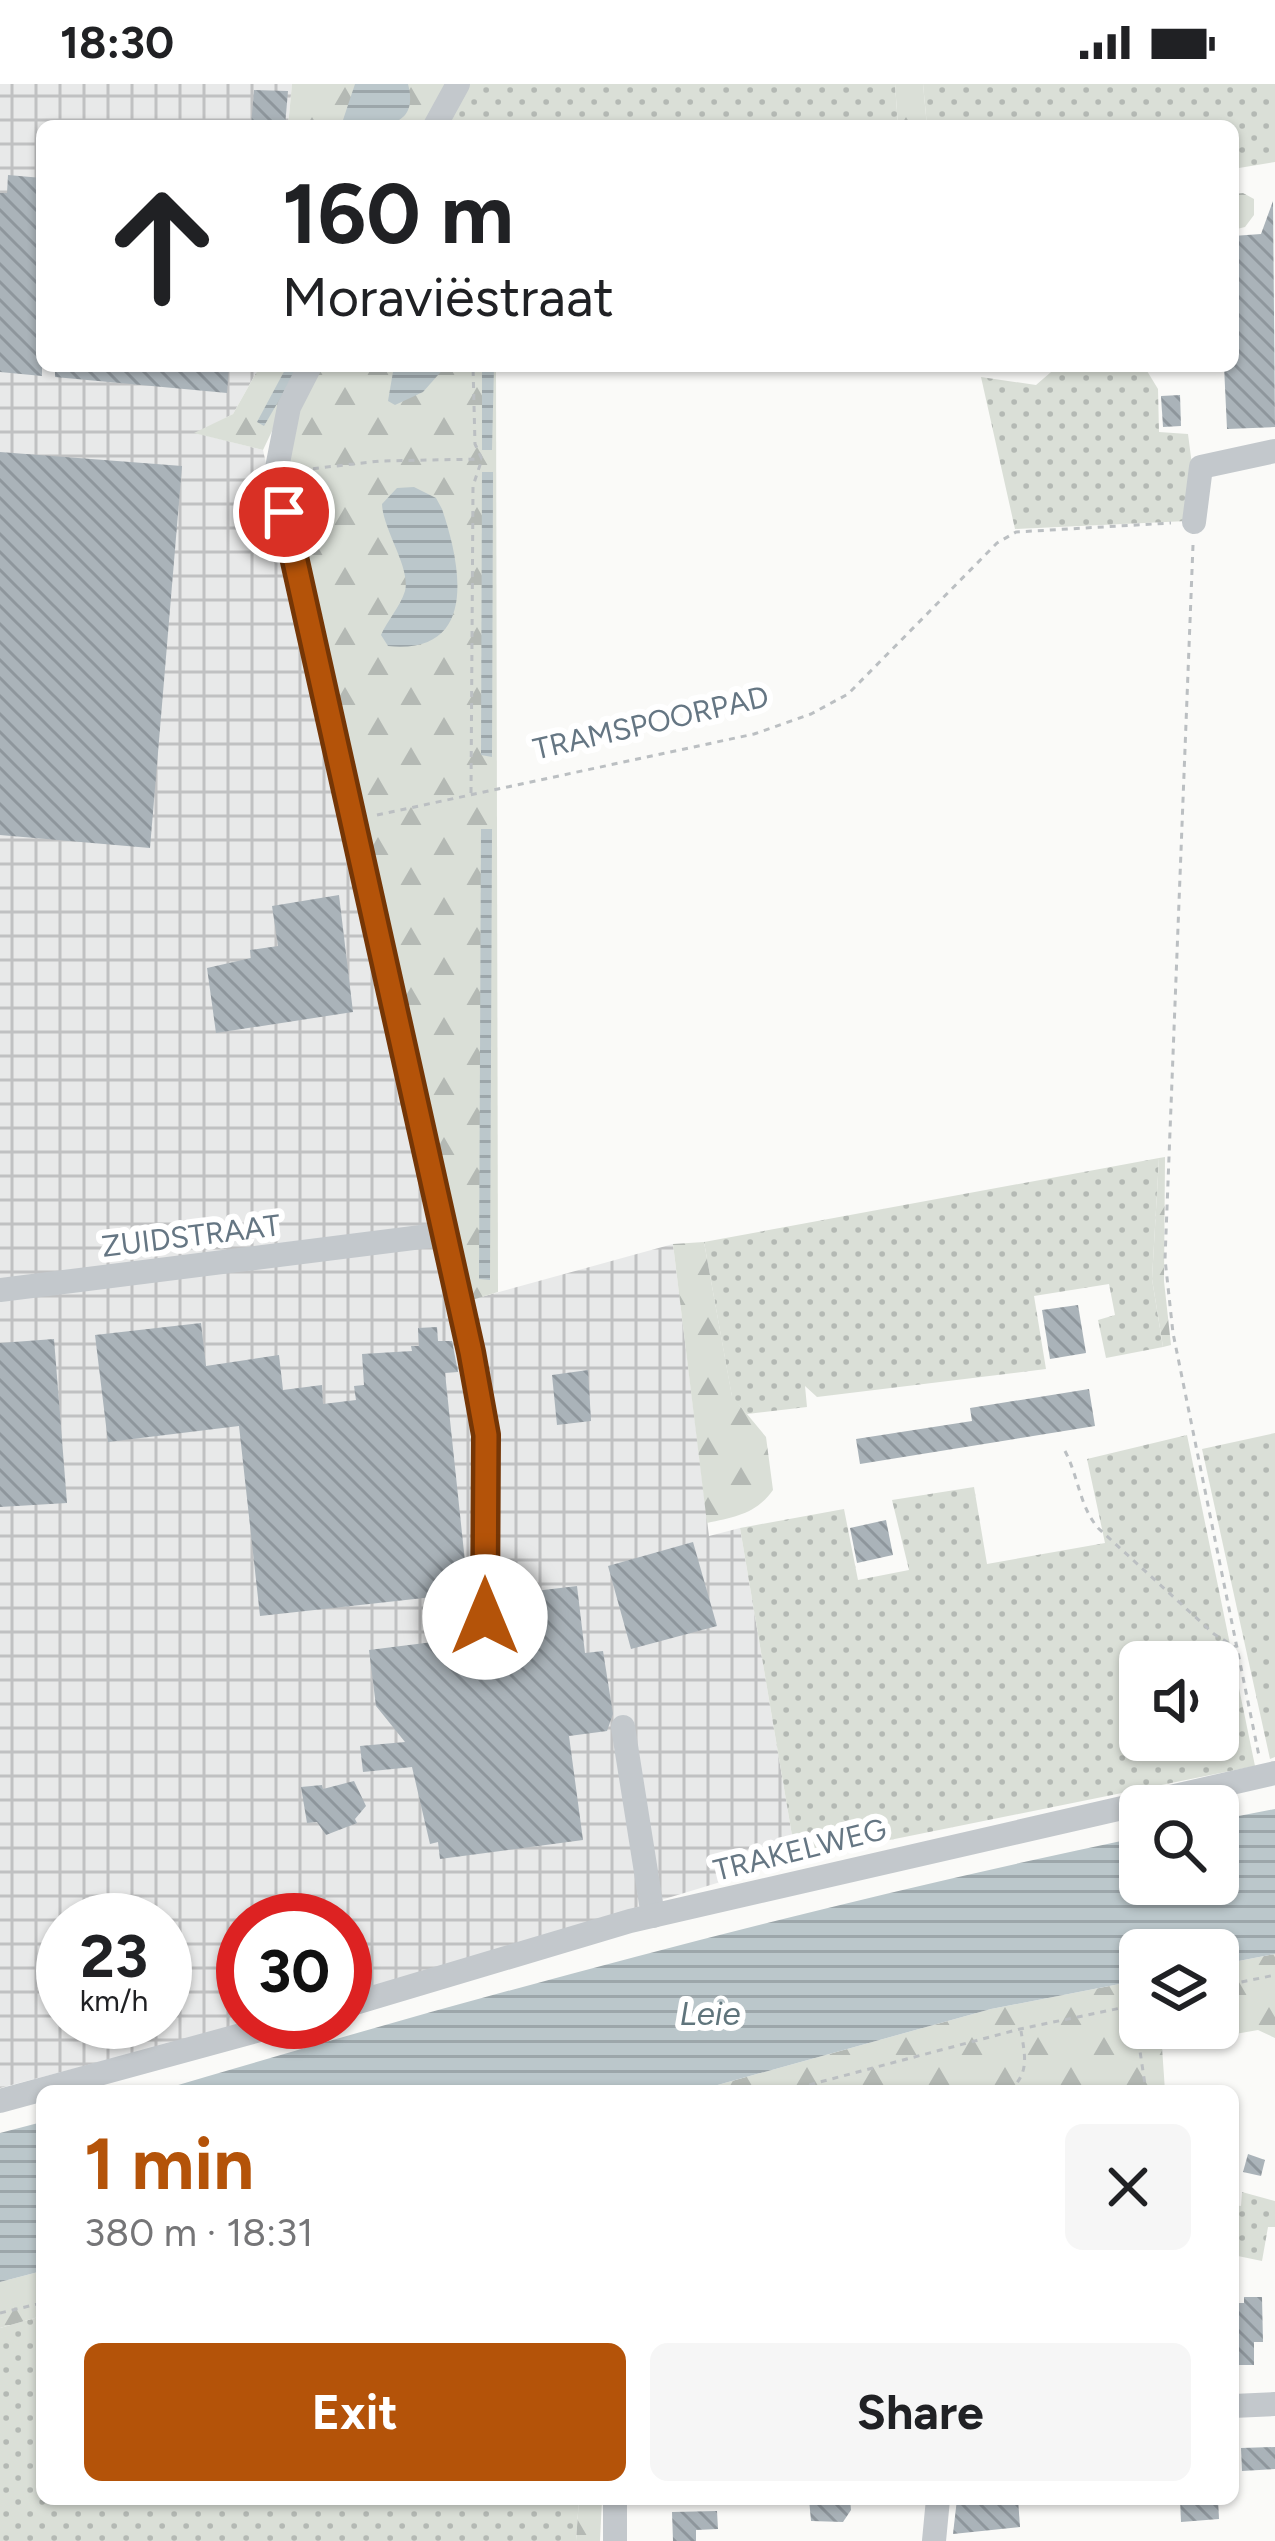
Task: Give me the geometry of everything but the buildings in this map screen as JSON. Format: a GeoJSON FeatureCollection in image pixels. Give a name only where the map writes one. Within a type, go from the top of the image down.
{"type":"FeatureCollection","features":[{"type":"Feature","properties":{"kind":"street"},"geometry":{"type":"LineString","coordinates":[[438,120],[458,84]]}},
{"type":"Feature","properties":{"kind":"street"},"geometry":{"type":"LineString","coordinates":[[307,372],[289,407],[275,473],[464,1311],[486,1435],[485,1617]]}},
{"type":"Feature","properties":{"kind":"street"},"geometry":{"type":"LineString","coordinates":[[1194,522],[1201,467],[1275,451]]}},
{"type":"Feature","properties":{"kind":"street","name":"ZUIDSTRAAT"},"geometry":{"type":"LineString","coordinates":[[0,1290],[445,1234]]}},
{"type":"Feature","properties":{"kind":"street"},"geometry":{"type":"LineString","coordinates":[[623,1726],[653,1916]]}},
{"type":"Feature","properties":{"kind":"street","name":"TRAKELWEG"},"geometry":{"type":"LineString","coordinates":[[372,1998],[653,1916],[1269,1774]]}},
{"type":"Feature","properties":{"kind":"street"},"geometry":{"type":"LineString","coordinates":[[59,2085],[216,2042]]}},
{"type":"Feature","properties":{"kind":"street"},"geometry":{"type":"LineString","coordinates":[[0,2101],[36,2091]]}},
{"type":"Feature","properties":{"kind":"street"},"geometry":{"type":"LineString","coordinates":[[1239,2406],[1275,2404]]}},
{"type":"Feature","properties":{"kind":"street"},"geometry":{"type":"LineString","coordinates":[[615,2505],[615,2541]]}},
{"type":"Feature","properties":{"kind":"street"},"geometry":{"type":"LineString","coordinates":[[934,2541],[937,2505]]}},
{"type":"Feature","properties":{"kind":"path"},"geometry":{"type":"LineString","coordinates":[[471,794],[473,486],[482,459],[475,444],[473,372]]}},
{"type":"Feature","properties":{"kind":"path"},"geometry":{"type":"LineString","coordinates":[[275,473],[380,461],[482,459]]}},
{"type":"Feature","properties":{"kind":"path","name":"TRAMSPOORPAD"},"geometry":{"type":"LineString","coordinates":[[352,820],[754,734],[811,714],[848,694],[997,544],[1016,532],[1194,522]]}},
{"type":"Feature","properties":{"kind":"path"},"geometry":{"type":"LineString","coordinates":[[1192,553],[1165,1259],[1172,1333],[1236,1641]]}},
{"type":"Feature","properties":{"kind":"path"},"geometry":{"type":"LineString","coordinates":[[1065,1451],[1076,1473],[1082,1509],[1098,1528],[1226,1641]]}},
{"type":"Feature","properties":{"kind":"path"},"geometry":{"type":"LineString","coordinates":[[1239,1656],[1269,1774]]}},
{"type":"Feature","properties":{"kind":"path"},"geometry":{"type":"LineString","coordinates":[[1239,1983],[1275,1975]]}},
{"type":"Feature","properties":{"kind":"path"},"geometry":{"type":"LineString","coordinates":[[809,2085],[1119,2008]]}},
{"type":"Feature","properties":{"kind":"path"},"geometry":{"type":"LineString","coordinates":[[1016,2085],[1026,2067],[1020,2030]]}},
{"type":"Feature","properties":{"kind":"path"},"geometry":{"type":"LineString","coordinates":[[1142,2049],[1145,2085]]}},
{"type":"Feature","properties":{"kind":"path"},"geometry":{"type":"LineString","coordinates":[[0,2313],[36,2304]]}},
{"type":"Feature","properties":{"kind":"shaded area"},"geometry":{"type":"Polygon","coordinates":[[[0,84],[292,84],[289,120],[36,120],[36,372],[257,372],[233,414],[196,433],[263,450],[452,1305],[673,1244],[709,1536],[740,1528],[796,1859],[372,1988],[372,1893],[216,1893],[216,2031],[192,2038],[192,1893],[36,1893],[36,2049],[149,2049],[0,2088],[0,84]]]}},
{"type":"Feature","properties":{"kind":"green space"},"geometry":{"type":"Polygon","coordinates":[[[292,84],[453,84],[434,120],[289,120],[292,84]]]}},
{"type":"Feature","properties":{"kind":"green space"},"geometry":{"type":"Polygon","coordinates":[[[467,84],[895,84],[898,120],[449,120],[467,84]]]}},
{"type":"Feature","properties":{"kind":"green space"},"geometry":{"type":"Polygon","coordinates":[[[895,84],[923,84],[926,120],[898,120],[895,84]]]}},
{"type":"Feature","properties":{"kind":"green space"},"geometry":{"type":"Polygon","coordinates":[[[923,84],[1275,84],[1275,162],[1239,168],[1239,120],[926,120],[923,84]]]}},
{"type":"Feature","properties":{"kind":"green space"},"geometry":{"type":"Polygon","coordinates":[[[1239,193],[1254,199],[1254,215],[1239,228],[1239,193]]]}},
{"type":"Feature","properties":{"kind":"green space"},"geometry":{"type":"Polygon","coordinates":[[[257,372],[300,372],[263,450],[194,433],[233,414],[257,372]]]}},
{"type":"Feature","properties":{"kind":"green space"},"geometry":{"type":"Polygon","coordinates":[[[315,372],[496,372],[498,1292],[472,1300],[283,478],[286,445],[315,372]]]}},
{"type":"Feature","properties":{"kind":"green space"},"geometry":{"type":"Polygon","coordinates":[[[1051,372],[1148,372],[1158,389],[1159,432],[1188,434],[1192,465],[1187,521],[1015,529],[981,377],[1036,385],[1051,372]]]}},
{"type":"Feature","properties":{"kind":"green space"},"geometry":{"type":"Polygon","coordinates":[[[1165,1157],[1164,1281],[1171,1345],[1163,1347],[1152,1279],[1159,1158],[1165,1157]]]}},
{"type":"Feature","properties":{"kind":"green space"},"geometry":{"type":"Polygon","coordinates":[[[1159,1158],[1152,1279],[1163,1347],[1106,1358],[1098,1320],[1115,1315],[1109,1284],[1034,1296],[1046,1369],[817,1397],[805,1386],[807,1407],[747,1414],[732,1397],[704,1242],[1159,1158]]]}},
{"type":"Feature","properties":{"kind":"green space"},"geometry":{"type":"Polygon","coordinates":[[[704,1242],[732,1396],[766,1437],[773,1490],[752,1509],[707,1523],[673,1244],[704,1242]]]}},
{"type":"Feature","properties":{"kind":"green space"},"geometry":{"type":"Polygon","coordinates":[[[1275,1433],[1275,1757],[1270,1759],[1202,1449],[1275,1433]]]}},
{"type":"Feature","properties":{"kind":"green space"},"geometry":{"type":"Polygon","coordinates":[[[1187,1435],[1229,1641],[1119,1641],[1119,1761],[1239,1761],[1239,1688],[1255,1766],[1161,1785],[1119,1785],[1119,1794],[796,1859],[740,1528],[844,1509],[858,1580],[909,1570],[892,1500],[974,1487],[987,1564],[1105,1543],[1087,1459],[1187,1435]]]}},
{"type":"Feature","properties":{"kind":"green space"},"geometry":{"type":"Polygon","coordinates":[[[1275,1954],[1275,2038],[1258,2030],[1239,2033],[1239,1961],[1275,1954]]]}},
{"type":"Feature","properties":{"kind":"green space"},"geometry":{"type":"Polygon","coordinates":[[[1119,1984],[1119,2049],[1162,2049],[1165,2085],[718,2085],[991,2009],[1119,1984]]]}},
{"type":"Feature","properties":{"kind":"green space"},"geometry":{"type":"Polygon","coordinates":[[[1242,2192],[1275,2201],[1275,2227],[1268,2227],[1262,2261],[1239,2256],[1242,2192]]]}},
{"type":"Feature","properties":{"kind":"green space"},"geometry":{"type":"Polygon","coordinates":[[[36,2273],[36,2318],[0,2328],[0,2282],[36,2273]]]}},
{"type":"Feature","properties":{"kind":"green space"},"geometry":{"type":"Polygon","coordinates":[[[36,2318],[36,2505],[579,2505],[576,2541],[0,2541],[0,2328],[36,2318]]]}},
{"type":"Feature","properties":{"kind":"green space"},"geometry":{"type":"Polygon","coordinates":[[[579,2505],[602,2505],[600,2541],[576,2541],[579,2505]]]}},
{"type":"Feature","properties":{"kind":"water"},"geometry":{"type":"Polygon","coordinates":[[[355,84],[408,84],[408,111],[401,119],[343,120],[355,84]]]}},
{"type":"Feature","properties":{"kind":"water"},"geometry":{"type":"Polygon","coordinates":[[[284,372],[296,372],[264,426],[257,422],[284,372]]]}},
{"type":"Feature","properties":{"kind":"water"},"geometry":{"type":"Polygon","coordinates":[[[393,372],[441,372],[423,392],[395,405],[388,401],[393,372]]]}},
{"type":"Feature","properties":{"kind":"water"},"geometry":{"type":"Polygon","coordinates":[[[482,372],[494,372],[492,450],[482,450],[482,372]]]}},
{"type":"Feature","properties":{"kind":"water"},"geometry":{"type":"Polygon","coordinates":[[[482,472],[493,472],[492,757],[481,755],[482,472]]]}},
{"type":"Feature","properties":{"kind":"water"},"geometry":{"type":"Polygon","coordinates":[[[414,487],[436,498],[442,509],[454,555],[456,602],[438,636],[417,645],[388,646],[381,635],[403,597],[406,582],[382,504],[397,488],[414,487]]]}},
{"type":"Feature","properties":{"kind":"water"},"geometry":{"type":"Polygon","coordinates":[[[481,829],[492,829],[490,1280],[479,1279],[481,829]]]}},
{"type":"Feature","properties":{"kind":"water","name":"Leie"},"geometry":{"type":"Polygon","coordinates":[[[1275,1809],[1275,1954],[1239,1961],[1239,1929],[1119,1929],[1119,1984],[991,2009],[718,2085],[179,2085],[304,2049],[372,2049],[372,2029],[893,1892],[1119,1842],[1119,1905],[1239,1905],[1239,1816],[1275,1809]]]}},
{"type":"Feature","properties":{"kind":"water"},"geometry":{"type":"Polygon","coordinates":[[[36,2124],[36,2273],[0,2282],[0,2133],[36,2124]]]}},
{"type":"Feature","properties":{"kind":"route"},"geometry":{"type":"LineString","coordinates":[[284,512],[464,1311],[486,1435],[485,1617]]}}]}
